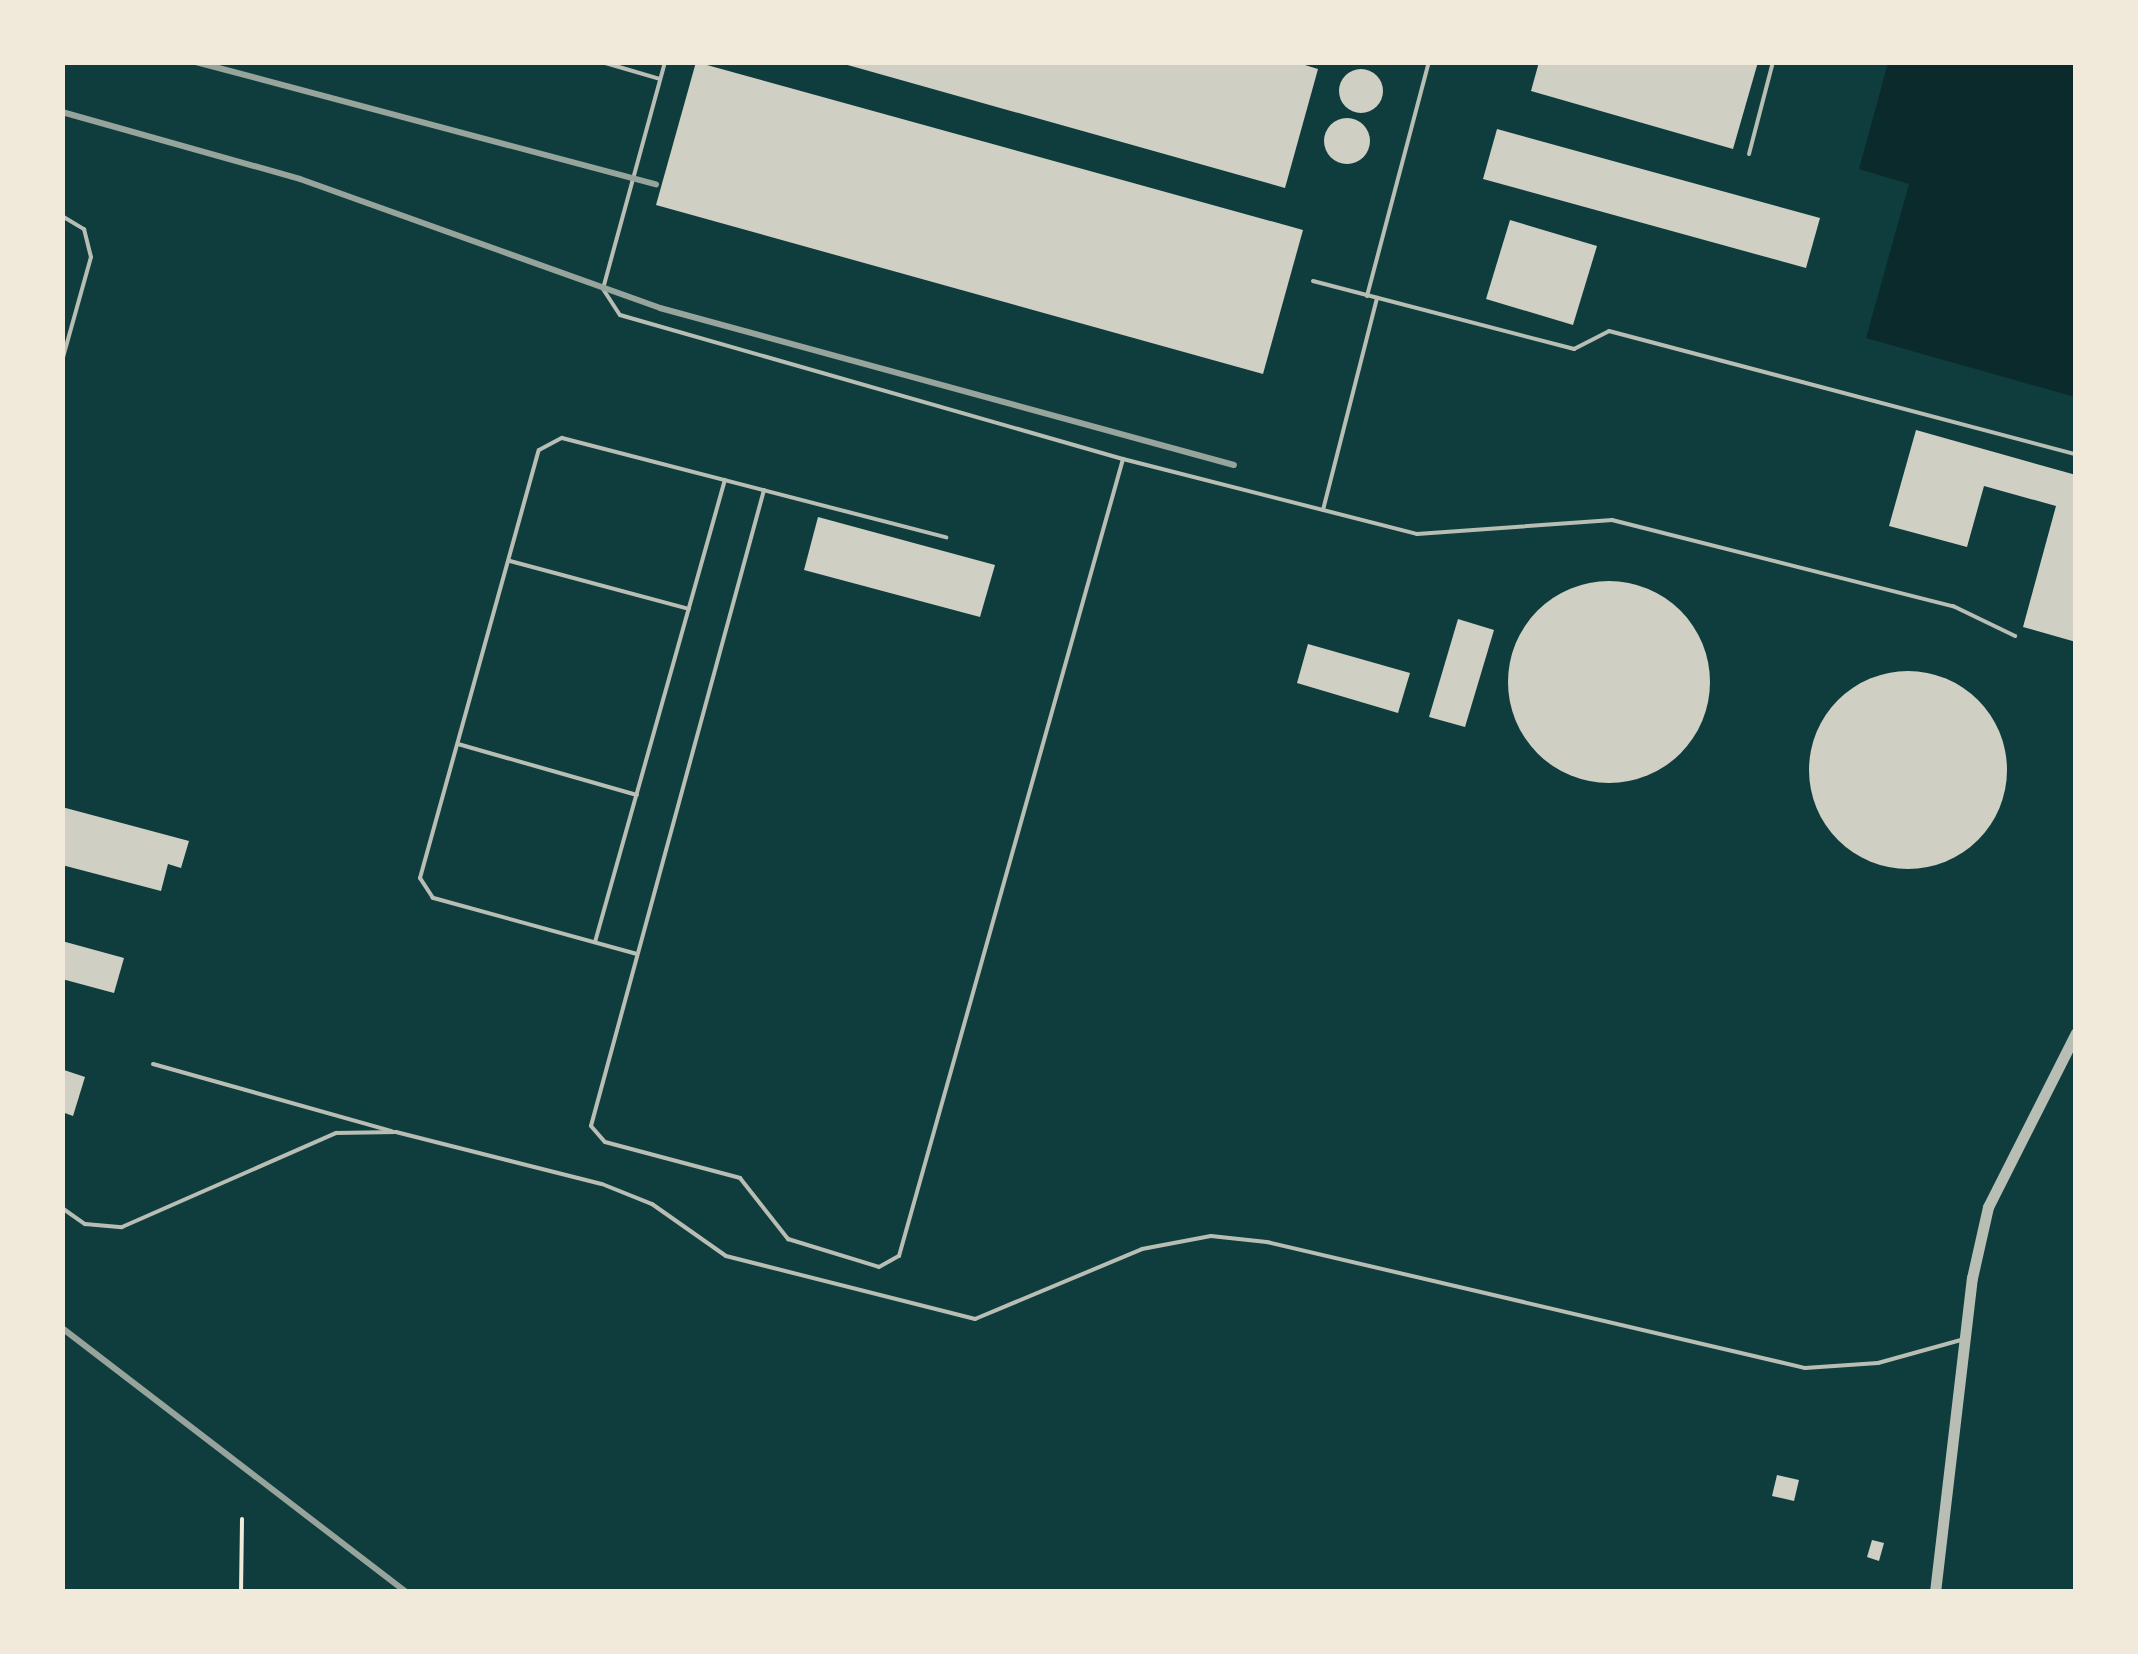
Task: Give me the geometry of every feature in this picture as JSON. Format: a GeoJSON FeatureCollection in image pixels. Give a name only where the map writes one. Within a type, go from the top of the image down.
{"type":"FeatureCollection","features":[{"type":"Feature","properties":{"kind":"street"},"geometry":{"type":"LineString","coordinates":[[1935,1592],[1966,1339],[1988,1207],[2076,1033]]}},
{"type":"Feature","properties":{"kind":"lane"},"geometry":{"type":"LineString","coordinates":[[602,62],[660,80]]}},
{"type":"Feature","properties":{"kind":"lane"},"geometry":{"type":"LineString","coordinates":[[665,62],[603,289],[610,308],[1123,459],[1417,534],[1612,520],[1953,606],[2015,636]]}},
{"type":"Feature","properties":{"kind":"lane"},"geometry":{"type":"LineString","coordinates":[[1367,296],[1428,62]]}},
{"type":"Feature","properties":{"kind":"lane"},"geometry":{"type":"LineString","coordinates":[[1749,154],[1773,62]]}},
{"type":"Feature","properties":{"kind":"lane"},"geometry":{"type":"LineString","coordinates":[[62,216],[84,229],[91,257],[62,361]]}},
{"type":"Feature","properties":{"kind":"lane"},"geometry":{"type":"LineString","coordinates":[[1313,282],[1574,350],[1609,331],[2076,454]]}},
{"type":"Feature","properties":{"kind":"lane"},"geometry":{"type":"LineString","coordinates":[[1322,510],[1377,298]]}},
{"type":"Feature","properties":{"kind":"lane"},"geometry":{"type":"LineString","coordinates":[[637,954],[433,898],[422,887],[457,744],[540,450],[552,440],[946,537]]}},
{"type":"Feature","properties":{"kind":"lane"},"geometry":{"type":"LineString","coordinates":[[764,490],[591,1118],[596,1136],[740,1178],[788,1239],[879,1266],[894,1262],[1123,459]]}},
{"type":"Feature","properties":{"kind":"lane"},"geometry":{"type":"LineString","coordinates":[[595,942],[725,480]]}},
{"type":"Feature","properties":{"kind":"lane"},"geometry":{"type":"LineString","coordinates":[[508,560],[689,609]]}},
{"type":"Feature","properties":{"kind":"lane"},"geometry":{"type":"LineString","coordinates":[[457,744],[636,795]]}},
{"type":"Feature","properties":{"kind":"lane"},"geometry":{"type":"LineString","coordinates":[[153,1064],[602,1184],[652,1204],[726,1256],[975,1319],[1142,1249],[1211,1236],[1267,1242],[1805,1368],[1878,1363],[1966,1339]]}},
{"type":"Feature","properties":{"kind":"lane"},"geometry":{"type":"LineString","coordinates":[[62,1208],[85,1224],[122,1228],[336,1133],[396,1132]]}},
{"type":"Feature","properties":{"kind":"path"},"geometry":{"type":"LineString","coordinates":[[240,1592],[242,1519]]}},
{"type":"Feature","properties":{"kind":"water"},"geometry":{"type":"Polygon","coordinates":[[[1888,63],[2075,63],[2075,397],[1866,338],[1909,184],[1859,169],[1888,63]]]}},
{"type":"Feature","properties":{"kind":"building"},"geometry":{"type":"Polygon","coordinates":[[[696,62],[1303,230],[1263,374],[656,205],[696,62]]]}},
{"type":"Feature","properties":{"kind":"building"},"geometry":{"type":"Polygon","coordinates":[[[837,62],[1295,62],[1318,69],[1285,188],[837,62]]]}},
{"type":"Feature","properties":{"kind":"building"},"geometry":{"type":"Polygon","coordinates":[[[1539,62],[1758,62],[1733,149],[1531,91],[1539,62]]]}},
{"type":"Feature","properties":{"kind":"building"},"geometry":{"type":"Polygon","coordinates":[[[1361,69],[1377,75],[1383,91],[1377,107],[1361,113],[1345,107],[1339,91],[1345,75],[1361,69]]]}},
{"type":"Feature","properties":{"kind":"building"},"geometry":{"type":"Polygon","coordinates":[[[1347,118],[1363,125],[1370,141],[1363,157],[1347,164],[1331,157],[1324,141],[1331,125],[1347,118]]]}},
{"type":"Feature","properties":{"kind":"building"},"geometry":{"type":"Polygon","coordinates":[[[1497,129],[1820,218],[1806,268],[1483,179],[1497,129]]]}},
{"type":"Feature","properties":{"kind":"building"},"geometry":{"type":"Polygon","coordinates":[[[1510,220],[1597,246],[1573,325],[1486,299],[1510,220]]]}},
{"type":"Feature","properties":{"kind":"building"},"geometry":{"type":"Polygon","coordinates":[[[1916,430],[2076,475],[2076,642],[2023,627],[2056,506],[1984,486],[1967,547],[1889,526],[1916,430]]]}},
{"type":"Feature","properties":{"kind":"building"},"geometry":{"type":"Polygon","coordinates":[[[818,517],[995,565],[980,617],[804,570],[818,517]]]}},
{"type":"Feature","properties":{"kind":"building"},"geometry":{"type":"Polygon","coordinates":[[[1609,581],[1648,589],[1680,611],[1702,643],[1710,682],[1702,721],[1680,753],[1648,775],[1609,783],[1570,775],[1538,753],[1516,721],[1508,682],[1516,643],[1538,611],[1570,589],[1609,581]]]}},
{"type":"Feature","properties":{"kind":"building"},"geometry":{"type":"Polygon","coordinates":[[[1458,619],[1494,630],[1465,727],[1429,717],[1458,619]]]}},
{"type":"Feature","properties":{"kind":"building"},"geometry":{"type":"Polygon","coordinates":[[[1308,644],[1410,673],[1398,713],[1297,683],[1308,644]]]}},
{"type":"Feature","properties":{"kind":"building"},"geometry":{"type":"Polygon","coordinates":[[[1908,671],[1946,679],[1978,700],[1999,732],[2007,770],[1999,808],[1978,840],[1946,861],[1908,869],[1870,861],[1838,840],[1817,808],[1809,770],[1817,732],[1838,700],[1870,679],[1908,671]]]}},
{"type":"Feature","properties":{"kind":"building"},"geometry":{"type":"Polygon","coordinates":[[[62,807],[189,841],[181,868],[168,864],[161,891],[62,865],[62,807]]]}},
{"type":"Feature","properties":{"kind":"building"},"geometry":{"type":"Polygon","coordinates":[[[62,941],[124,958],[114,993],[62,979],[62,941]]]}},
{"type":"Feature","properties":{"kind":"building"},"geometry":{"type":"Polygon","coordinates":[[[64,1070],[85,1077],[73,1116],[62,1112],[64,1070]]]}},
{"type":"Feature","properties":{"kind":"building"},"geometry":{"type":"Polygon","coordinates":[[[1777,1475],[1799,1480],[1794,1501],[1772,1496],[1777,1475]]]}},
{"type":"Feature","properties":{"kind":"building"},"geometry":{"type":"Polygon","coordinates":[[[1872,1540],[1884,1543],[1879,1561],[1867,1557],[1872,1540]]]}},
{"type":"Feature","properties":{"kind":"railway"},"geometry":{"type":"LineString","coordinates":[[196,62],[656,184]]}},
{"type":"Feature","properties":{"kind":"railway"},"geometry":{"type":"LineString","coordinates":[[62,112],[300,179],[660,308],[1234,465]]}},
{"type":"Feature","properties":{"kind":"railway"},"geometry":{"type":"LineString","coordinates":[[62,1328],[406,1592]]}}]}
